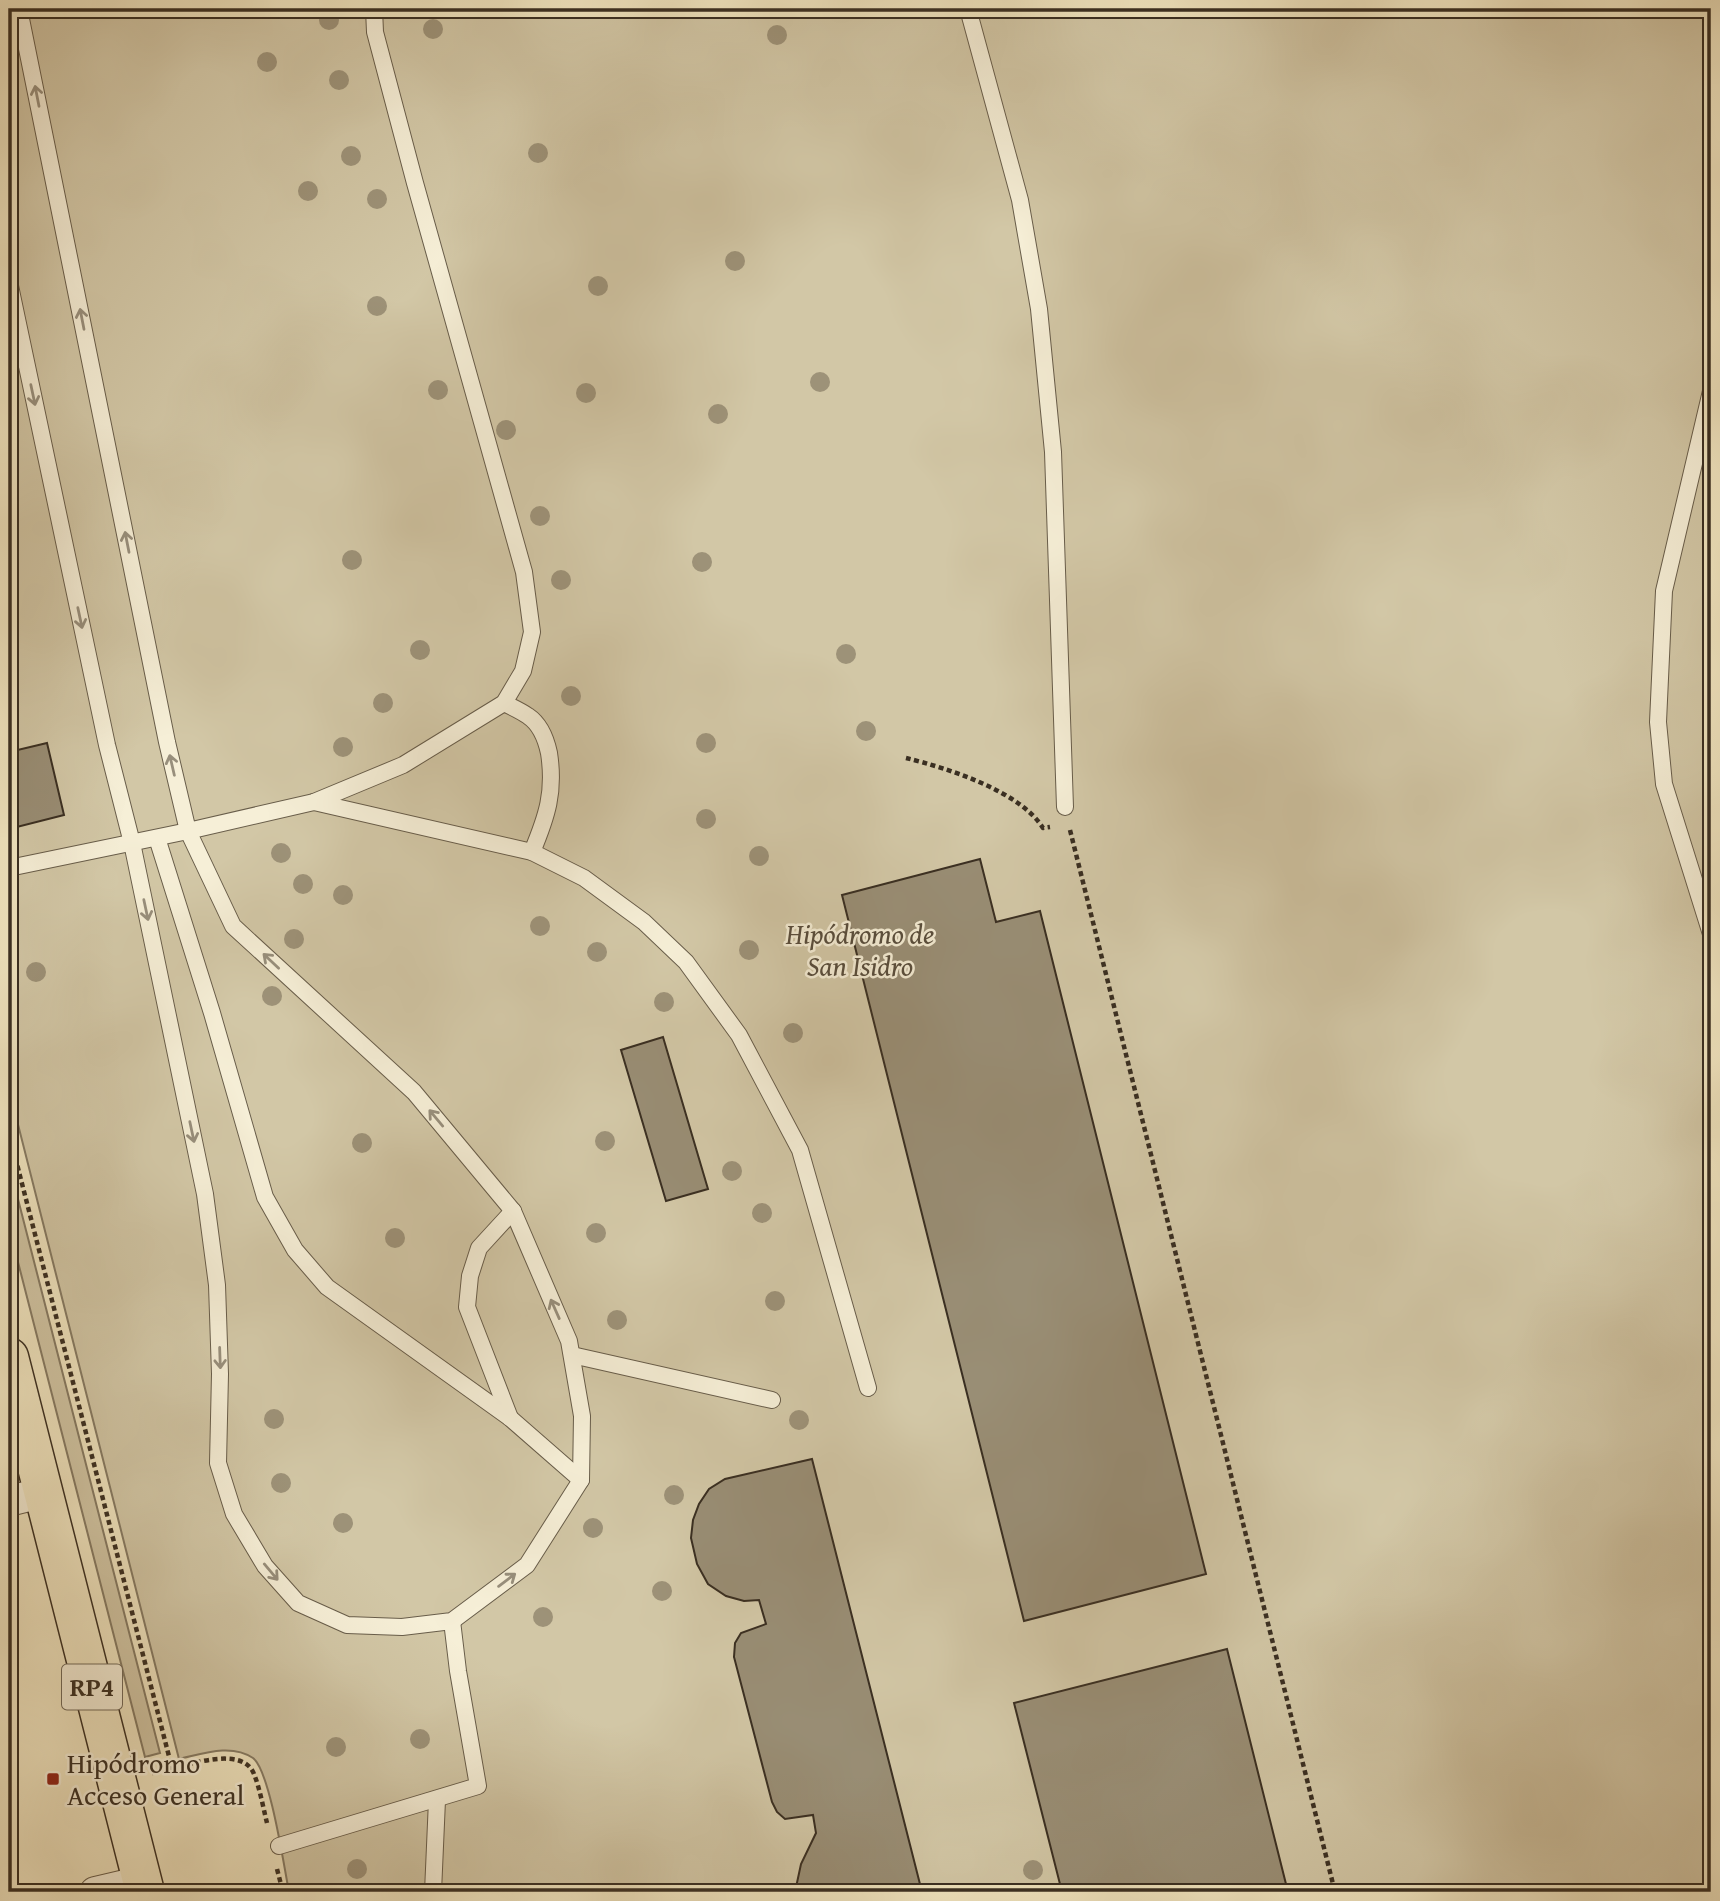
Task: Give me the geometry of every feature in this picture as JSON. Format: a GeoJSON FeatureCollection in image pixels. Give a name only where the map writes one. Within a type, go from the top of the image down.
{"type":"FeatureCollection","features":[{"type":"Feature","properties":{"kind":"main road","name":"RP4"},"geometry":{"type":"LineString","coordinates":[[9,1357],[25,1497],[143,1887]]}},
{"type":"Feature","properties":{"kind":"street"},"geometry":{"type":"LineString","coordinates":[[95,1892],[143,1887]]}},
{"type":"Feature","properties":{"kind":"lane"},"geometry":{"type":"LineString","coordinates":[[9,281],[107,745],[132,843],[205,1194],[217,1285],[220,1374],[218,1463],[234,1514],[265,1566],[298,1603],[347,1625],[402,1627],[452,1622],[527,1565],[581,1480],[582,1416],[569,1341],[513,1211],[414,1092],[233,926],[188,831],[167,742],[19,9]]}},
{"type":"Feature","properties":{"kind":"lane"},"geometry":{"type":"LineString","coordinates":[[9,868],[314,802],[403,765],[504,703],[523,671],[532,632],[524,572],[415,183],[375,32],[374,9]]}},
{"type":"Feature","properties":{"kind":"lane"},"geometry":{"type":"LineString","coordinates":[[968,9],[1020,200],[1039,309],[1053,452],[1067,815]]}},
{"type":"Feature","properties":{"kind":"lane"},"geometry":{"type":"LineString","coordinates":[[1711,391],[1664,591],[1658,722],[1664,784],[1711,934]]}},
{"type":"Feature","properties":{"kind":"lane"},"geometry":{"type":"LineString","coordinates":[[504,703],[530,717],[546,738],[552,791],[545,821],[532,852]]}},
{"type":"Feature","properties":{"kind":"lane"},"geometry":{"type":"LineString","coordinates":[[314,802],[532,852],[584,878],[644,922],[686,961],[739,1035],[800,1150],[868,1388]]}},
{"type":"Feature","properties":{"kind":"lane"},"geometry":{"type":"LineString","coordinates":[[157,838],[212,1013],[265,1197],[295,1250],[327,1287],[510,1418],[581,1480]]}},
{"type":"Feature","properties":{"kind":"lane"},"geometry":{"type":"LineString","coordinates":[[510,1418],[467,1307],[470,1276],[479,1248],[513,1211]]}},
{"type":"Feature","properties":{"kind":"lane"},"geometry":{"type":"LineString","coordinates":[[572,1355],[772,1400]]}},
{"type":"Feature","properties":{"kind":"lane"},"geometry":{"type":"LineString","coordinates":[[275,1846],[478,1786],[452,1622]]}},
{"type":"Feature","properties":{"kind":"lane"},"geometry":{"type":"LineString","coordinates":[[433,1892],[437,1800]]}},
{"type":"Feature","properties":{"kind":"path"},"geometry":{"type":"LineString","coordinates":[[906,758],[945,768],[977,781],[1036,816],[1043,828],[1067,815],[1335,1892]]}},
{"type":"Feature","properties":{"kind":"path"},"geometry":{"type":"LineString","coordinates":[[9,1133],[172,1768],[218,1758],[232,1759],[254,1771],[275,1846],[283,1892]]}},
{"type":"Feature","properties":{"kind":"green space","name":"Hipódromo de San Isidro"},"geometry":{"type":"Polygon","coordinates":[[[9,9],[1711,9],[1711,1892],[289,1892],[271,1800],[259,1766],[253,1758],[226,1750],[179,1759],[9,1089],[9,9]]]}},
{"type":"Feature","properties":{"kind":"green space"},"geometry":{"type":"Polygon","coordinates":[[[9,1164],[160,1753],[145,1757],[9,1227],[9,1164]]]}},
{"type":"Feature","properties":{"kind":"building"},"geometry":{"type":"Polygon","coordinates":[[[47,743],[64,815],[9,829],[9,752],[47,743]]]}},
{"type":"Feature","properties":{"kind":"building"},"geometry":{"type":"Polygon","coordinates":[[[980,859],[996,922],[1040,911],[1206,1574],[1024,1621],[842,895],[980,859]]]}},
{"type":"Feature","properties":{"kind":"building"},"geometry":{"type":"Polygon","coordinates":[[[663,1037],[708,1189],[666,1201],[621,1050],[663,1037]]]}},
{"type":"Feature","properties":{"kind":"building"},"geometry":{"type":"Polygon","coordinates":[[[812,1459],[922,1892],[795,1892],[801,1864],[816,1833],[813,1815],[785,1819],[777,1812],[772,1802],[734,1657],[735,1643],[741,1633],[766,1624],[759,1600],[744,1601],[726,1596],[708,1584],[697,1564],[691,1538],[693,1520],[709,1489],[725,1479],[812,1459]]]}},
{"type":"Feature","properties":{"kind":"building"},"geometry":{"type":"Polygon","coordinates":[[[1227,1649],[1288,1892],[1062,1892],[1014,1703],[1227,1649]]]}},
{"type":"Feature","properties":{"kind":"place","name":"Hipódromo Acceso General"},"geometry":{"type":"Point","coordinates":[53,1779]}}]}
